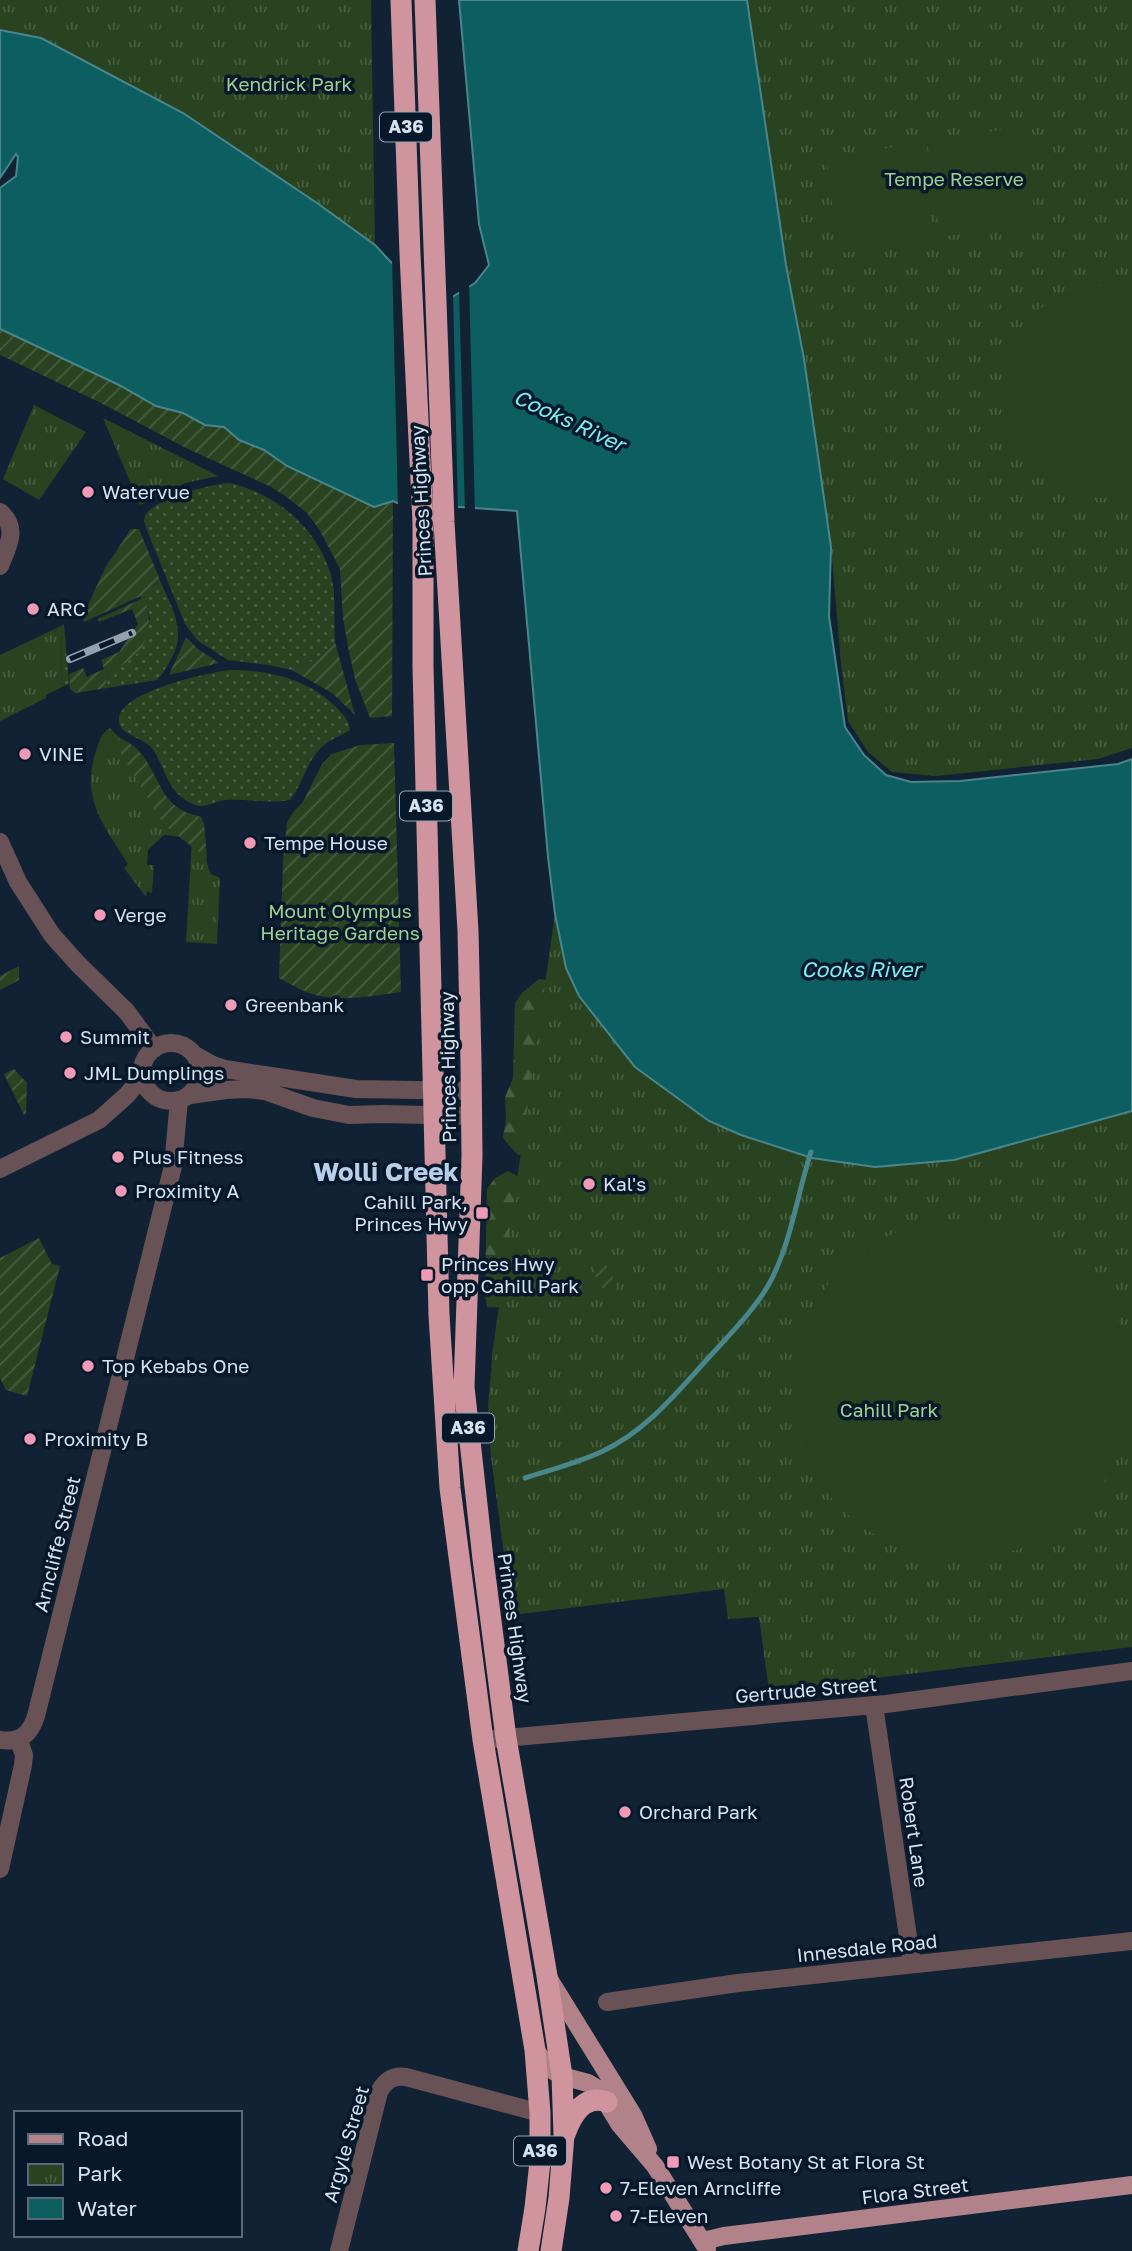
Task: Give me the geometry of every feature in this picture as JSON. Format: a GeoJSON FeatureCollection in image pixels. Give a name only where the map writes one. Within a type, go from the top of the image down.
{"type":"FeatureCollection","features":[{"type":"Feature","properties":{"kind":"highway","name":"Princes Highway"},"geometry":{"type":"LineString","coordinates":[[401,0],[410,254],[468,931],[472,1116],[464,1387],[482,1559],[506,1738],[562,2076],[564,2136],[551,2251]]}},
{"type":"Feature","properties":{"kind":"highway","name":"Princes Highway"},"geometry":{"type":"LineString","coordinates":[[425,0],[433,251],[433,522],[423,680],[439,1305],[450,1488],[483,1740],[535,2050],[540,2113],[538,2186],[528,2251]]}},
{"type":"Feature","properties":{"kind":"highway"},"geometry":{"type":"LineString","coordinates":[[564,2136],[569,2122],[584,2104],[598,2099],[607,2102]]}},
{"type":"Feature","properties":{"kind":"main road"},"geometry":{"type":"LineString","coordinates":[[547,1976],[633,2115],[655,2166]]}},
{"type":"Feature","properties":{"kind":"main road"},"geometry":{"type":"LineString","coordinates":[[535,2050],[552,2070],[598,2089],[620,2125],[655,2166],[706,2246]]}},
{"type":"Feature","properties":{"kind":"main road","name":"Flora Street"},"geometry":{"type":"LineString","coordinates":[[706,2246],[724,2236],[1132,2185]]}},
{"type":"Feature","properties":{"kind":"street"},"geometry":{"type":"LineString","coordinates":[[0,512],[9,522],[11,537],[0,566]]}},
{"type":"Feature","properties":{"kind":"street"},"geometry":{"type":"LineString","coordinates":[[0,842],[18,882],[52,935],[127,1012],[154,1049]]}},
{"type":"Feature","properties":{"kind":"street"},"geometry":{"type":"LineString","coordinates":[[472,1091],[336,1087],[225,1069],[213,1065],[190,1050],[168,1043],[154,1049],[144,1062],[142,1077],[146,1086],[160,1099],[246,1089],[265,1091],[313,1108],[349,1115],[472,1116]]}},
{"type":"Feature","properties":{"kind":"street"},"geometry":{"type":"LineString","coordinates":[[184,1098],[199,1080],[200,1072],[195,1055]]}},
{"type":"Feature","properties":{"kind":"street"},"geometry":{"type":"LineString","coordinates":[[0,1169],[99,1120],[127,1095],[142,1077]]}},
{"type":"Feature","properties":{"kind":"street","name":"Arncliffe Street"},"geometry":{"type":"LineString","coordinates":[[19,1740],[32,1728],[36,1716],[173,1166],[184,1098]]}},
{"type":"Feature","properties":{"kind":"street","name":"Gertrude Street"},"geometry":{"type":"LineString","coordinates":[[483,1740],[874,1705],[1132,1671]]}},
{"type":"Feature","properties":{"kind":"street","name":"Robert Lane"},"geometry":{"type":"LineString","coordinates":[[874,1705],[912,1964]]}},
{"type":"Feature","properties":{"kind":"street"},"geometry":{"type":"LineString","coordinates":[[0,1740],[19,1740],[24,1755],[0,1869]]}},
{"type":"Feature","properties":{"kind":"street","name":"Innesdale Road"},"geometry":{"type":"LineString","coordinates":[[607,2002],[738,1983],[1132,1941]]}},
{"type":"Feature","properties":{"kind":"street","name":"Argyle Street"},"geometry":{"type":"LineString","coordinates":[[339,2251],[379,2092],[389,2080],[399,2076],[406,2077],[540,2113]]}},
{"type":"Feature","properties":{"kind":"green space","name":"Kendrick Park"},"geometry":{"type":"Polygon","coordinates":[[[0,0],[371,0],[375,246],[317,203],[183,113],[41,38],[0,30],[0,0]]]}},
{"type":"Feature","properties":{"kind":"green space","name":"Tempe Reserve"},"geometry":{"type":"Polygon","coordinates":[[[747,0],[1132,0],[1132,748],[1098,759],[936,776],[892,772],[868,752],[848,721],[831,547],[747,0]]]}},
{"type":"Feature","properties":{"kind":"green space"},"geometry":{"type":"Polygon","coordinates":[[[1022,127],[1036,223],[940,237],[927,141],[1022,127]]]}},
{"type":"Feature","properties":{"kind":"green space"},"geometry":{"type":"Polygon","coordinates":[[[921,143],[935,239],[839,253],[826,157],[921,143]]]}},
{"type":"Feature","properties":{"kind":"green space"},"geometry":{"type":"Polygon","coordinates":[[[1104,285],[1132,289],[1132,494],[1110,498],[1074,493],[1053,484],[1035,471],[1020,455],[1010,437],[1003,417],[1000,395],[1002,373],[1009,351],[1030,318],[1047,304],[1063,296],[1104,285]]]}},
{"type":"Feature","properties":{"kind":"green space"},"geometry":{"type":"Polygon","coordinates":[[[0,329],[119,385],[156,406],[183,413],[206,425],[224,427],[239,440],[264,450],[287,466],[374,507],[393,501],[392,716],[370,718],[355,679],[349,652],[343,618],[340,569],[319,529],[307,513],[269,486],[188,449],[99,402],[0,355],[0,329]]]}},
{"type":"Feature","properties":{"kind":"green space"},"geometry":{"type":"Polygon","coordinates":[[[34,405],[86,432],[39,500],[3,479],[34,405]]]}},
{"type":"Feature","properties":{"kind":"green space"},"geometry":{"type":"Polygon","coordinates":[[[103,418],[218,476],[185,483],[140,505],[103,418]]]}},
{"type":"Feature","properties":{"kind":"green space"},"geometry":{"type":"Polygon","coordinates":[[[230,483],[263,495],[292,514],[315,540],[330,572],[334,598],[335,642],[319,658],[292,670],[228,660],[198,641],[185,624],[145,525],[144,518],[152,508],[173,497],[230,483]]]}},
{"type":"Feature","properties":{"kind":"green space"},"geometry":{"type":"Polygon","coordinates":[[[131,529],[139,529],[160,580],[154,585],[153,591],[144,596],[149,619],[145,641],[133,657],[111,670],[106,681],[107,688],[75,693],[70,689],[69,674],[83,668],[87,677],[104,669],[101,660],[119,652],[138,624],[132,609],[99,622],[98,619],[141,599],[141,596],[84,622],[82,618],[105,568],[131,529]]]}},
{"type":"Feature","properties":{"kind":"green space"},"geometry":{"type":"Polygon","coordinates":[[[160,580],[178,630],[178,639],[170,661],[157,680],[107,688],[106,681],[111,670],[135,656],[150,619],[144,595],[160,580]]]}},
{"type":"Feature","properties":{"kind":"green space"},"geometry":{"type":"Polygon","coordinates":[[[64,624],[69,684],[62,687],[61,626],[64,624]]]}},
{"type":"Feature","properties":{"kind":"green space"},"geometry":{"type":"Polygon","coordinates":[[[61,626],[62,687],[0,721],[0,655],[61,626]]]}},
{"type":"Feature","properties":{"kind":"green space"},"geometry":{"type":"Polygon","coordinates":[[[186,637],[198,649],[219,663],[169,675],[186,637]]]}},
{"type":"Feature","properties":{"kind":"green space"},"geometry":{"type":"Polygon","coordinates":[[[335,642],[355,715],[332,693],[292,670],[319,658],[335,642]]]}},
{"type":"Feature","properties":{"kind":"green space"},"geometry":{"type":"Polygon","coordinates":[[[229,670],[273,674],[300,683],[325,697],[347,720],[350,730],[329,741],[318,751],[290,800],[226,800],[203,806],[194,804],[173,788],[151,747],[124,730],[119,722],[122,711],[147,693],[184,680],[229,670]]]}},
{"type":"Feature","properties":{"kind":"green space"},"geometry":{"type":"Polygon","coordinates":[[[110,728],[145,758],[162,791],[173,805],[201,817],[208,867],[211,874],[220,878],[217,944],[186,942],[192,838],[164,835],[148,850],[147,865],[154,865],[152,893],[147,891],[146,897],[124,868],[128,864],[97,811],[91,783],[98,744],[102,735],[110,728]]]}},
{"type":"Feature","properties":{"kind":"green space"},"geometry":{"type":"Polygon","coordinates":[[[118,738],[141,754],[171,802],[190,814],[201,817],[207,858],[164,825],[120,752],[118,738]]]}},
{"type":"Feature","properties":{"kind":"green space","name":"Mount Olympus Heritage Gardens"},"geometry":{"type":"Polygon","coordinates":[[[394,743],[401,992],[343,998],[309,993],[279,978],[287,822],[303,802],[322,764],[332,754],[360,745],[394,743]]]}},
{"type":"Feature","properties":{"kind":"green space","name":"Cahill Park"},"geometry":{"type":"Polygon","coordinates":[[[555,914],[566,968],[579,995],[635,1067],[709,1121],[812,1158],[875,1167],[954,1160],[1132,1111],[1132,1647],[769,1691],[759,1617],[728,1619],[724,1589],[512,1615],[491,1457],[488,1405],[493,1348],[555,914]]]}},
{"type":"Feature","properties":{"kind":"green space"},"geometry":{"type":"Polygon","coordinates":[[[19,966],[19,980],[0,990],[0,976],[19,966]]]}},
{"type":"Feature","properties":{"kind":"green space"},"geometry":{"type":"Polygon","coordinates":[[[539,979],[552,981],[538,1152],[518,1155],[503,1137],[505,1097],[513,1078],[515,1003],[522,993],[539,979]]]}},
{"type":"Feature","properties":{"kind":"green space"},"geometry":{"type":"Polygon","coordinates":[[[14,1069],[27,1083],[24,1115],[4,1074],[14,1069]]]}},
{"type":"Feature","properties":{"kind":"green space"},"geometry":{"type":"Polygon","coordinates":[[[508,1171],[525,1180],[518,1308],[487,1307],[487,1189],[495,1178],[508,1171]]]}},
{"type":"Feature","properties":{"kind":"green space"},"geometry":{"type":"Polygon","coordinates":[[[962,1219],[995,1223],[1027,1232],[1056,1248],[1082,1269],[1103,1295],[1119,1324],[1128,1356],[1132,1389],[1128,1422],[1119,1454],[1103,1483],[1082,1509],[1056,1530],[1027,1546],[995,1555],[962,1559],[929,1555],[897,1546],[868,1530],[842,1509],[821,1483],[805,1454],[796,1422],[792,1389],[796,1356],[805,1324],[821,1295],[842,1269],[868,1248],[897,1232],[929,1223],[962,1219]]]}},
{"type":"Feature","properties":{"kind":"green space"},"geometry":{"type":"Polygon","coordinates":[[[39,1238],[52,1264],[60,1266],[27,1396],[6,1390],[0,1378],[0,1258],[39,1238]]]}},
{"type":"Feature","properties":{"kind":"green space"},"geometry":{"type":"Polygon","coordinates":[[[601,1260],[611,1271],[616,1290],[612,1292],[604,1290],[594,1274],[595,1263],[601,1260]]]}},
{"type":"Feature","properties":{"kind":"water","name":"Cooks River"},"geometry":{"type":"Polygon","coordinates":[[[459,0],[747,0],[831,547],[829,616],[845,727],[864,755],[886,775],[911,782],[960,781],[1118,764],[1132,759],[1132,1111],[954,1160],[875,1167],[812,1158],[741,1135],[709,1121],[635,1067],[579,996],[566,968],[555,914],[548,857],[517,511],[446,506],[415,511],[393,501],[374,507],[287,466],[264,450],[239,440],[224,427],[205,425],[183,413],[156,406],[119,385],[0,329],[0,188],[16,176],[18,157],[16,154],[0,178],[0,30],[41,38],[183,113],[375,245],[419,292],[452,297],[475,283],[489,265],[479,224],[459,0]]]}},
{"type":"Feature","properties":{"kind":"pier"},"geometry":{"type":"Polygon","coordinates":[[[392,258],[421,289],[453,292],[458,511],[414,514],[398,507],[392,258]]]}},
{"type":"Feature","properties":{"kind":"pier"},"geometry":{"type":"Polygon","coordinates":[[[469,282],[475,513],[465,512],[459,288],[469,282]]]}},
{"type":"Feature","properties":{"kind":"waterway"},"geometry":{"type":"LineString","coordinates":[[525,1478],[592,1456],[633,1433],[674,1396],[742,1320],[763,1294],[777,1269],[811,1152]]}},
{"type":"Feature","properties":{"kind":"railway"},"geometry":{"type":"LineString","coordinates":[[70,659],[132,633]]}},
{"type":"Feature","properties":{"kind":"place","name":"Watervue"},"geometry":{"type":"Point","coordinates":[88,492]}},
{"type":"Feature","properties":{"kind":"place","name":"ARC"},"geometry":{"type":"Point","coordinates":[33,609]}},
{"type":"Feature","properties":{"kind":"place","name":"VINE"},"geometry":{"type":"Point","coordinates":[25,754]}},
{"type":"Feature","properties":{"kind":"place","name":"Tempe House"},"geometry":{"type":"Point","coordinates":[250,843]}},
{"type":"Feature","properties":{"kind":"place","name":"Verge"},"geometry":{"type":"Point","coordinates":[100,915]}},
{"type":"Feature","properties":{"kind":"place","name":"Greenbank"},"geometry":{"type":"Point","coordinates":[231,1005]}},
{"type":"Feature","properties":{"kind":"place","name":"Summit"},"geometry":{"type":"Point","coordinates":[66,1037]}},
{"type":"Feature","properties":{"kind":"place","name":"JML Dumplings"},"geometry":{"type":"Point","coordinates":[70,1073]}},
{"type":"Feature","properties":{"kind":"place","name":"Plus Fitness"},"geometry":{"type":"Point","coordinates":[118,1157]}},
{"type":"Feature","properties":{"kind":"place","name":"Kal's"},"geometry":{"type":"Point","coordinates":[589,1184]}},
{"type":"Feature","properties":{"kind":"place","name":"Proximity A"},"geometry":{"type":"Point","coordinates":[121,1191]}},
{"type":"Feature","properties":{"kind":"place","name":"Cahill Park, Princes Hwy"},"geometry":{"type":"Point","coordinates":[482,1213]}},
{"type":"Feature","properties":{"kind":"place","name":"Princes Hwy opp Cahill Park"},"geometry":{"type":"Point","coordinates":[427,1275]}},
{"type":"Feature","properties":{"kind":"place","name":"Top Kebabs One"},"geometry":{"type":"Point","coordinates":[88,1366]}},
{"type":"Feature","properties":{"kind":"place","name":"Proximity B"},"geometry":{"type":"Point","coordinates":[30,1439]}},
{"type":"Feature","properties":{"kind":"place","name":"Orchard Park"},"geometry":{"type":"Point","coordinates":[625,1812]}},
{"type":"Feature","properties":{"kind":"place","name":"West Botany St at Flora St"},"geometry":{"type":"Point","coordinates":[673,2162]}},
{"type":"Feature","properties":{"kind":"place","name":"7-Eleven Arncliffe"},"geometry":{"type":"Point","coordinates":[606,2188]}},
{"type":"Feature","properties":{"kind":"place","name":"7-Eleven"},"geometry":{"type":"Point","coordinates":[616,2216]}},
{"type":"Feature","properties":{"kind":"district","name":"Wolli Creek"},"geometry":{"type":"Point","coordinates":[386,1172]}}]}
